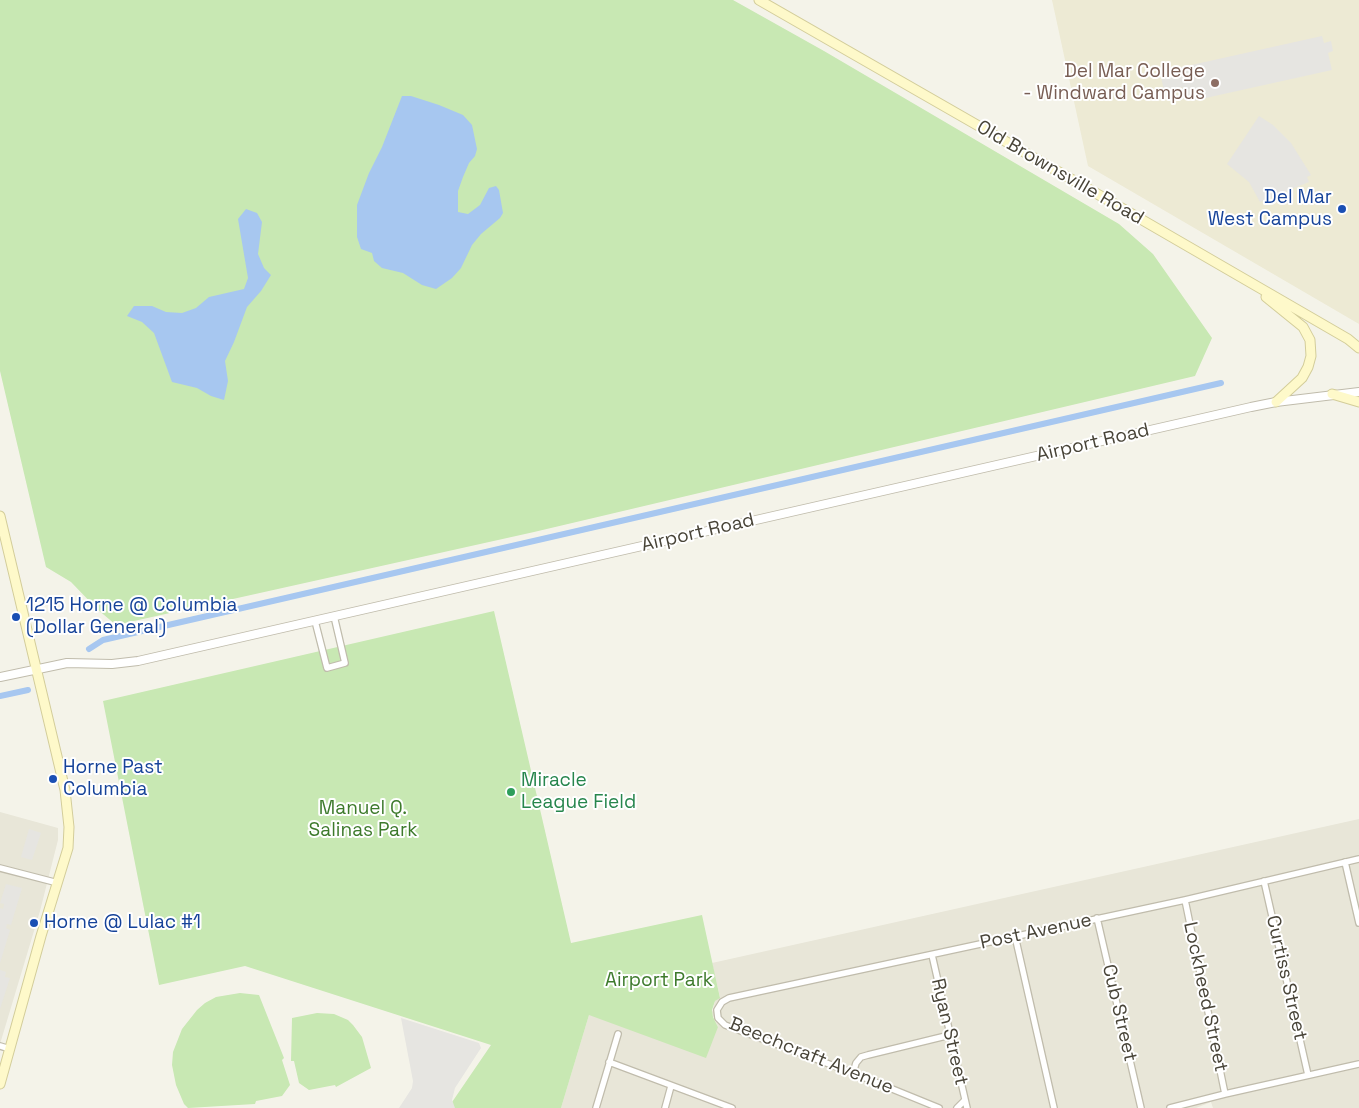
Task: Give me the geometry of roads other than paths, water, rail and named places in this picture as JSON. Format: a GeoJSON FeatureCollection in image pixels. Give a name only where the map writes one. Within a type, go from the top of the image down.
{"type":"FeatureCollection","features":[{"type":"Feature","properties":{"kind":"main road","name":"Old Brownsville Road"},"geometry":{"type":"LineString","coordinates":[[760,0],[1348,339],[1359,348]]}},
{"type":"Feature","properties":{"kind":"main road"},"geometry":{"type":"LineString","coordinates":[[1246,281],[1303,327],[1310,340],[1311,356],[1302,378],[1276,402]]}},
{"type":"Feature","properties":{"kind":"main road"},"geometry":{"type":"LineString","coordinates":[[1348,339],[1359,343]]}},
{"type":"Feature","properties":{"kind":"main road"},"geometry":{"type":"LineString","coordinates":[[1332,394],[1359,402]]}},
{"type":"Feature","properties":{"kind":"main road"},"geometry":{"type":"LineString","coordinates":[[0,516],[65,790],[68,810],[68,848],[41,936],[0,1084]]}},
{"type":"Feature","properties":{"kind":"street","name":"Airport Road"},"geometry":{"type":"LineString","coordinates":[[0,677],[67,663],[112,664],[138,661],[1276,402],[1359,392]]}},
{"type":"Feature","properties":{"kind":"street"},"geometry":{"type":"LineString","coordinates":[[315,621],[327,668],[336,666],[345,663],[334,616]]}},
{"type":"Feature","properties":{"kind":"street","name":"Post Avenue"},"geometry":{"type":"LineString","coordinates":[[717,1010],[722,1002],[729,998],[1185,900],[1359,859]]}},
{"type":"Feature","properties":{"kind":"street"},"geometry":{"type":"LineString","coordinates":[[1345,862],[1359,922]]}},
{"type":"Feature","properties":{"kind":"street"},"geometry":{"type":"LineString","coordinates":[[0,868],[58,883]]}},
{"type":"Feature","properties":{"kind":"street","name":"Curtiss Street"},"geometry":{"type":"LineString","coordinates":[[1264,881],[1308,1075]]}},
{"type":"Feature","properties":{"kind":"street","name":"Lockheed Street"},"geometry":{"type":"LineString","coordinates":[[1185,900],[1225,1094]]}},
{"type":"Feature","properties":{"kind":"street","name":"Cub Street"},"geometry":{"type":"LineString","coordinates":[[1097,918],[1141,1108]]}},
{"type":"Feature","properties":{"kind":"street"},"geometry":{"type":"LineString","coordinates":[[1015,936],[1054,1108]]}},
{"type":"Feature","properties":{"kind":"street","name":"Ryan Street"},"geometry":{"type":"LineString","coordinates":[[932,955],[966,1108]]}},
{"type":"Feature","properties":{"kind":"street","name":"Beechcraft Avenue"},"geometry":{"type":"LineString","coordinates":[[717,1010],[718,1018],[725,1025],[853,1073],[939,1108]]}},
{"type":"Feature","properties":{"kind":"street"},"geometry":{"type":"LineString","coordinates":[[596,1108],[618,1034]]}},
{"type":"Feature","properties":{"kind":"street"},"geometry":{"type":"LineString","coordinates":[[853,1073],[856,1063],[861,1057],[950,1035]]}},
{"type":"Feature","properties":{"kind":"street"},"geometry":{"type":"LineString","coordinates":[[0,1046],[10,1049]]}},
{"type":"Feature","properties":{"kind":"street"},"geometry":{"type":"LineString","coordinates":[[609,1062],[732,1108]]}},
{"type":"Feature","properties":{"kind":"street"},"geometry":{"type":"LineString","coordinates":[[1170,1108],[1359,1064]]}},
{"type":"Feature","properties":{"kind":"street"},"geometry":{"type":"LineString","coordinates":[[665,1108],[672,1086]]}},
{"type":"Feature","properties":{"kind":"street"},"geometry":{"type":"LineString","coordinates":[[957,1108],[965,1100]]}},
{"type":"Feature","properties":{"kind":"water"},"geometry":{"type":"Polygon","coordinates":[[[402,96],[411,96],[439,105],[463,115],[472,125],[477,149],[475,156],[469,163],[458,191],[458,212],[468,214],[480,205],[489,188],[496,186],[499,190],[503,213],[500,218],[481,234],[472,245],[461,268],[452,278],[436,289],[422,285],[403,273],[382,268],[374,261],[372,253],[361,249],[357,237],[357,205],[402,96]]]}},
{"type":"Feature","properties":{"kind":"water"},"geometry":{"type":"Polygon","coordinates":[[[246,209],[257,213],[262,222],[258,254],[264,268],[271,275],[261,291],[247,307],[225,361],[228,381],[224,400],[211,396],[197,388],[172,382],[154,333],[142,322],[127,316],[134,306],[152,306],[166,312],[182,313],[196,308],[209,297],[244,289],[248,278],[238,219],[246,209]]]}},
{"type":"Feature","properties":{"kind":"waterway"},"geometry":{"type":"LineString","coordinates":[[89,649],[103,640],[1221,383]]}},
{"type":"Feature","properties":{"kind":"waterway"},"geometry":{"type":"LineString","coordinates":[[0,696],[28,690]]}},
{"type":"Feature","properties":{"kind":"place","name":"Del Mar College - Windward Campus"},"geometry":{"type":"Point","coordinates":[1215,83]}},
{"type":"Feature","properties":{"kind":"place","name":"Del Mar West Campus"},"geometry":{"type":"Point","coordinates":[1342,209]}},
{"type":"Feature","properties":{"kind":"place","name":"1215 Horne @ Columbia (Dollar General)"},"geometry":{"type":"Point","coordinates":[16,617]}},
{"type":"Feature","properties":{"kind":"place","name":"Horne Past Columbia"},"geometry":{"type":"Point","coordinates":[53,779]}},
{"type":"Feature","properties":{"kind":"place","name":"Miracle League Field"},"geometry":{"type":"Point","coordinates":[511,792]}},
{"type":"Feature","properties":{"kind":"place","name":"Horne @ Lulac #1"},"geometry":{"type":"Point","coordinates":[34,923]}},
{"type":"Feature","properties":{"kind":"park label","name":"Manuel Q. Salinas Park"},"geometry":{"type":"Point","coordinates":[363,820]}},
{"type":"Feature","properties":{"kind":"park label","name":"Airport Park"},"geometry":{"type":"Point","coordinates":[659,981]}}]}
